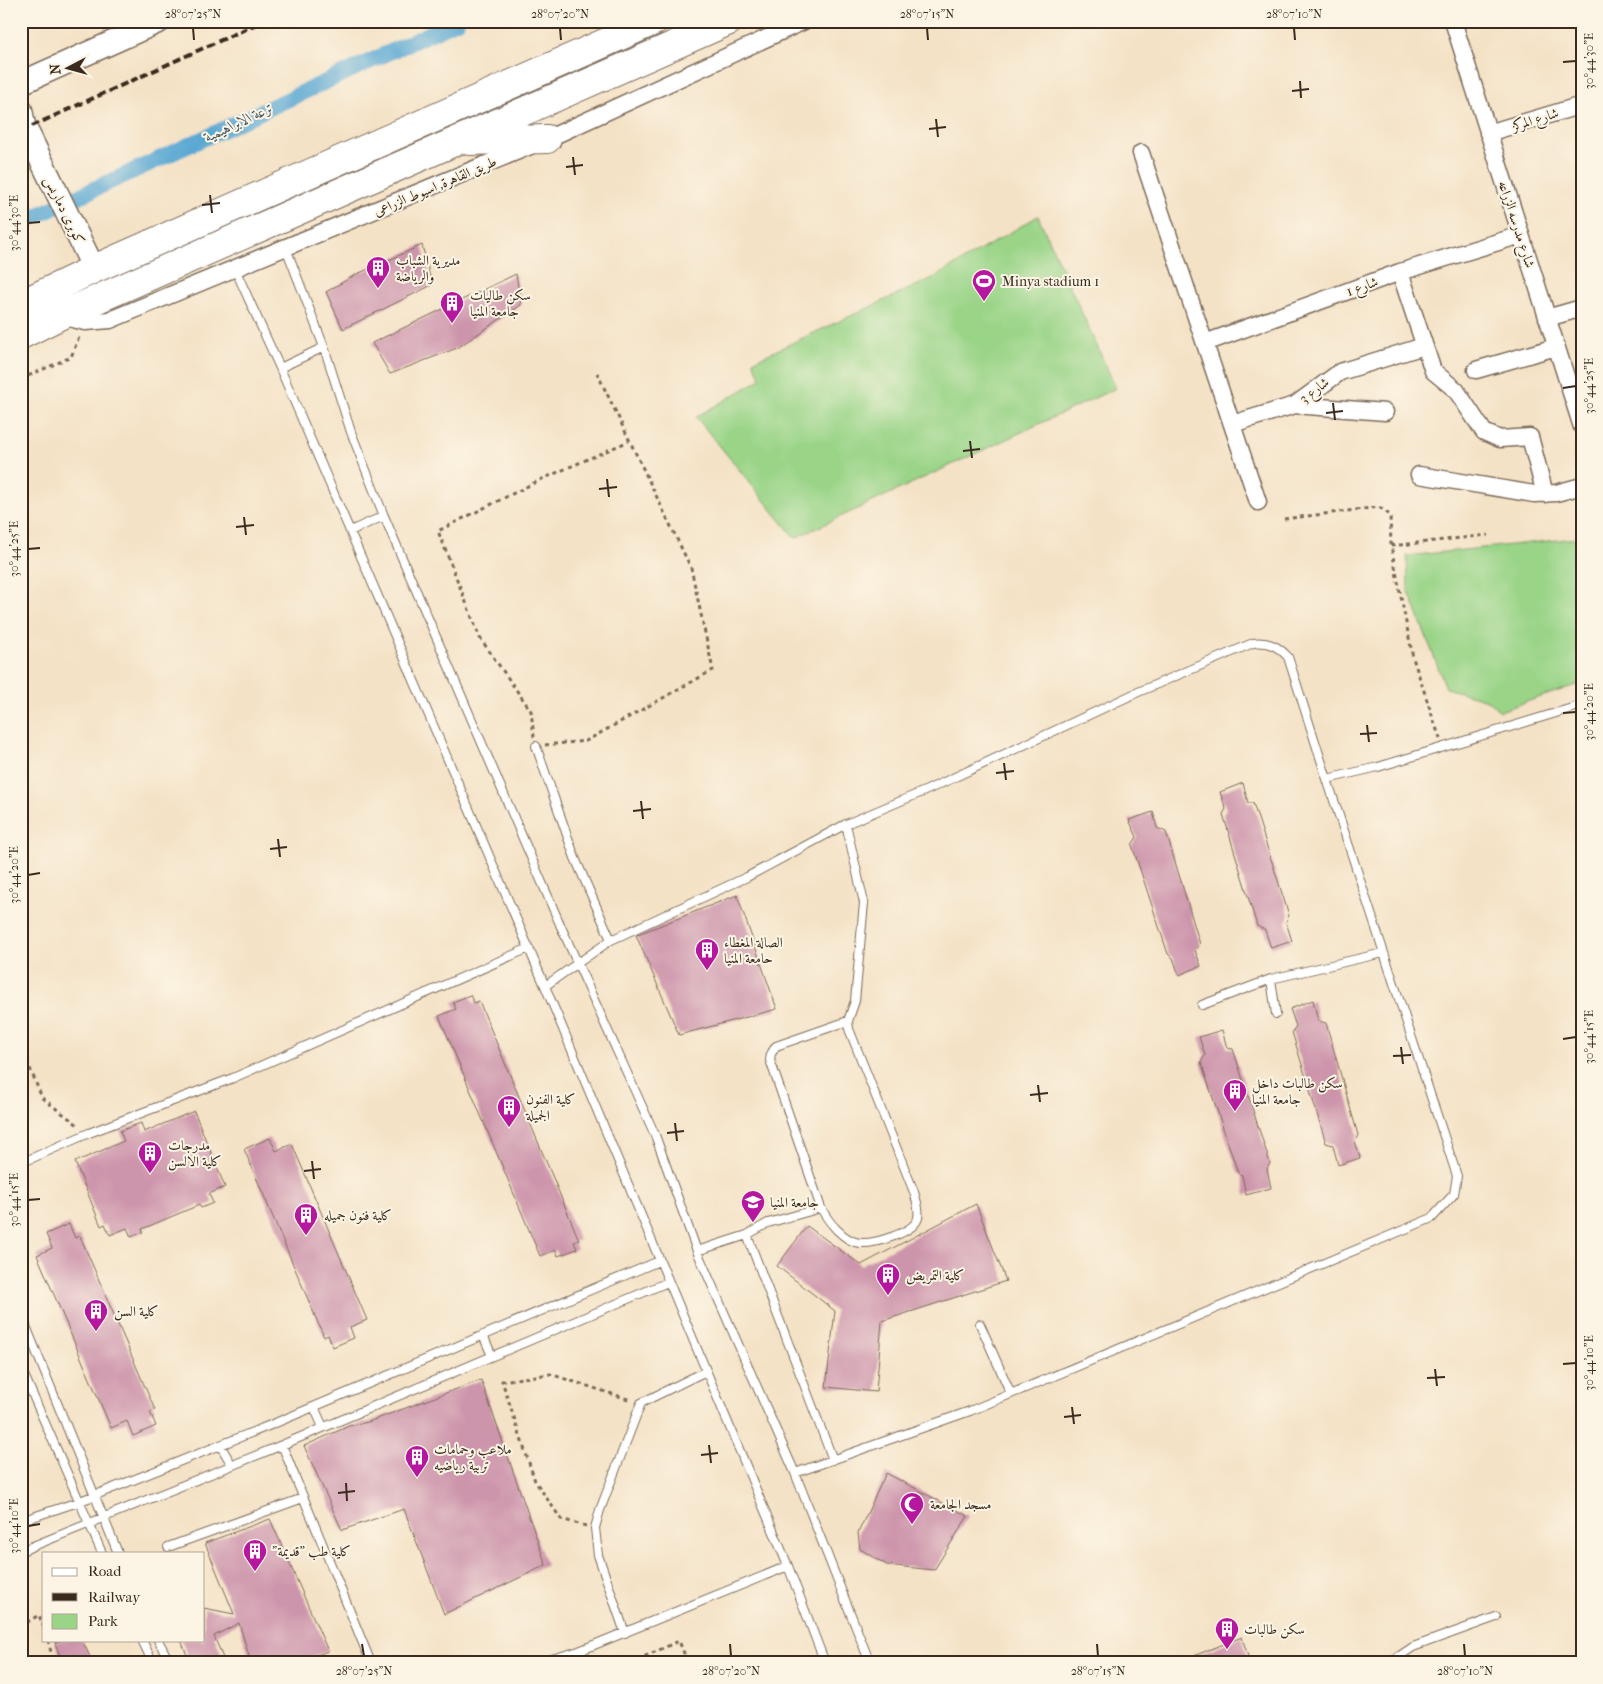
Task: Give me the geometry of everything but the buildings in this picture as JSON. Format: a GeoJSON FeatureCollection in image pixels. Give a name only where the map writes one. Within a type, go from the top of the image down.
{"type":"FeatureCollection","features":[{"type":"Feature","properties":{"kind":"highway"},"geometry":{"type":"LineString","coordinates":[[21,304],[94,269],[654,21]]}},
{"type":"Feature","properties":{"kind":"highway"},"geometry":{"type":"LineString","coordinates":[[21,335],[59,316],[729,21]]}},
{"type":"Feature","properties":{"kind":"highway"},"geometry":{"type":"LineString","coordinates":[[456,141],[547,138]]}},
{"type":"Feature","properties":{"kind":"main road"},"geometry":{"type":"LineString","coordinates":[[21,84],[160,21]]}},
{"type":"Feature","properties":{"kind":"main road","name":"كوبرى دماريس"},"geometry":{"type":"LineString","coordinates":[[22,119],[94,269]]}},
{"type":"Feature","properties":{"kind":"street","name":"طريق القاهرة, اسيوط الزراعى"},"geometry":{"type":"LineString","coordinates":[[59,316],[85,322],[110,320],[547,138],[804,21]]}},
{"type":"Feature","properties":{"kind":"street","name":"شارع مدرسه الزراعه"},"geometry":{"type":"LineString","coordinates":[[1453,21],[1582,426]]}},
{"type":"Feature","properties":{"kind":"street","name":"شارع المركز"},"geometry":{"type":"LineString","coordinates":[[1488,133],[1582,104]]}},
{"type":"Feature","properties":{"kind":"street"},"geometry":{"type":"LineString","coordinates":[[1141,153],[1258,502]]}},
{"type":"Feature","properties":{"kind":"street","name":"شارع 1"},"geometry":{"type":"LineString","coordinates":[[1205,343],[1400,272],[1520,234]]}},
{"type":"Feature","properties":{"kind":"street"},"geometry":{"type":"LineString","coordinates":[[1400,272],[1433,371],[1456,390],[1484,432],[1500,439],[1530,437],[1545,494]]}},
{"type":"Feature","properties":{"kind":"street"},"geometry":{"type":"LineString","coordinates":[[1547,318],[1582,308]]}},
{"type":"Feature","properties":{"kind":"street","name":"شارع 3"},"geometry":{"type":"LineString","coordinates":[[1232,424],[1295,405],[1340,372],[1424,346]]}},
{"type":"Feature","properties":{"kind":"street"},"geometry":{"type":"LineString","coordinates":[[1476,370],[1556,347]]}},
{"type":"Feature","properties":{"kind":"street"},"geometry":{"type":"LineString","coordinates":[[1295,405],[1384,412]]}},
{"type":"Feature","properties":{"kind":"street"},"geometry":{"type":"LineString","coordinates":[[1419,475],[1528,494],[1545,494],[1582,486]]}},
{"type":"Feature","properties":{"kind":"lane"},"geometry":{"type":"LineString","coordinates":[[286,248],[324,347],[350,432],[384,516],[578,963],[655,1135],[697,1251],[796,1473],[870,1663]]}},
{"type":"Feature","properties":{"kind":"lane"},"geometry":{"type":"LineString","coordinates":[[235,269],[280,368],[529,948],[788,1566],[825,1663]]}},
{"type":"Feature","properties":{"kind":"lane"},"geometry":{"type":"LineString","coordinates":[[280,368],[324,347]]}},
{"type":"Feature","properties":{"kind":"lane"},"geometry":{"type":"LineString","coordinates":[[350,532],[384,516]]}},
{"type":"Feature","properties":{"kind":"lane"},"geometry":{"type":"LineString","coordinates":[[545,986],[611,940],[747,877],[846,824],[927,790],[1136,693],[1259,643],[1280,648],[1288,657],[1457,1176],[1454,1194],[1432,1218],[970,1411],[796,1473]]}},
{"type":"Feature","properties":{"kind":"lane"},"geometry":{"type":"LineString","coordinates":[[1327,779],[1443,748],[1582,705]]}},
{"type":"Feature","properties":{"kind":"lane"},"geometry":{"type":"LineString","coordinates":[[536,746],[575,858],[611,940]]}},
{"type":"Feature","properties":{"kind":"lane"},"geometry":{"type":"LineString","coordinates":[[846,824],[864,902],[855,1001],[848,1020],[849,1029],[914,1192],[918,1207],[918,1219],[913,1228],[884,1239],[859,1243],[848,1238],[828,1221],[821,1208],[770,1060],[776,1046],[848,1020]]}},
{"type":"Feature","properties":{"kind":"lane"},"geometry":{"type":"LineString","coordinates":[[21,1163],[88,1133],[233,1078],[529,948]]}},
{"type":"Feature","properties":{"kind":"lane"},"geometry":{"type":"LineString","coordinates":[[1202,1005],[1271,979],[1383,953]]}},
{"type":"Feature","properties":{"kind":"lane"},"geometry":{"type":"LineString","coordinates":[[1271,979],[1276,1014]]}},
{"type":"Feature","properties":{"kind":"lane"},"geometry":{"type":"LineString","coordinates":[[697,1251],[747,1234],[768,1223],[821,1208]]}},
{"type":"Feature","properties":{"kind":"lane"},"geometry":{"type":"LineString","coordinates":[[747,1234],[833,1460]]}},
{"type":"Feature","properties":{"kind":"lane"},"geometry":{"type":"LineString","coordinates":[[21,1521],[78,1502],[314,1407],[659,1261]]}},
{"type":"Feature","properties":{"kind":"lane"},"geometry":{"type":"LineString","coordinates":[[21,1551],[282,1445],[668,1282]]}},
{"type":"Feature","properties":{"kind":"lane"},"geometry":{"type":"LineString","coordinates":[[21,1314],[118,1552]]}},
{"type":"Feature","properties":{"kind":"lane"},"geometry":{"type":"LineString","coordinates":[[980,1324],[1010,1394]]}},
{"type":"Feature","properties":{"kind":"lane"},"geometry":{"type":"LineString","coordinates":[[483,1335],[492,1356]]}},
{"type":"Feature","properties":{"kind":"lane"},"geometry":{"type":"LineString","coordinates":[[21,1368],[78,1502],[102,1552]]}},
{"type":"Feature","properties":{"kind":"lane"},"geometry":{"type":"LineString","coordinates":[[624,1632],[598,1555],[594,1528],[609,1482],[641,1403],[706,1371]]}},
{"type":"Feature","properties":{"kind":"lane"},"geometry":{"type":"LineString","coordinates":[[314,1407],[323,1427]]}},
{"type":"Feature","properties":{"kind":"lane"},"geometry":{"type":"LineString","coordinates":[[220,1445],[232,1465]]}},
{"type":"Feature","properties":{"kind":"lane"},"geometry":{"type":"LineString","coordinates":[[282,1445],[371,1663]]}},
{"type":"Feature","properties":{"kind":"lane"},"geometry":{"type":"LineString","coordinates":[[168,1547],[303,1498]]}},
{"type":"Feature","properties":{"kind":"lane"},"geometry":{"type":"LineString","coordinates":[[538,1663],[579,1651],[788,1566]]}},
{"type":"Feature","properties":{"kind":"lane"},"geometry":{"type":"LineString","coordinates":[[1389,1663],[1413,1647],[1496,1617]]}},
{"type":"Feature","properties":{"kind":"lane"},"geometry":{"type":"LineString","coordinates":[[143,1642],[153,1663]]}},
{"type":"Feature","properties":{"kind":"lane"},"geometry":{"type":"LineString","coordinates":[[159,1642],[170,1663]]}},
{"type":"Feature","properties":{"kind":"lane"},"geometry":{"type":"LineString","coordinates":[[579,1651],[588,1663]]}},
{"type":"Feature","properties":{"kind":"path"},"geometry":{"type":"LineString","coordinates":[[21,379],[71,357],[85,322]]}},
{"type":"Feature","properties":{"kind":"path"},"geometry":{"type":"LineString","coordinates":[[597,373],[691,568],[713,670],[586,741],[536,746],[531,711],[480,638],[438,531],[540,480],[629,441]]}},
{"type":"Feature","properties":{"kind":"path"},"geometry":{"type":"LineString","coordinates":[[1284,520],[1379,507],[1390,515],[1392,546],[1413,658],[1443,748]]}},
{"type":"Feature","properties":{"kind":"path"},"geometry":{"type":"LineString","coordinates":[[1392,546],[1488,535]]}},
{"type":"Feature","properties":{"kind":"path"},"geometry":{"type":"LineString","coordinates":[[21,1046],[42,1098],[88,1133]]}},
{"type":"Feature","properties":{"kind":"path"},"geometry":{"type":"LineString","coordinates":[[594,1528],[561,1519],[535,1481],[502,1381],[550,1374],[641,1403]]}},
{"type":"Feature","properties":{"kind":"path"},"geometry":{"type":"LineString","coordinates":[[21,1620],[24,1624],[40,1614],[42,1621]]}},
{"type":"Feature","properties":{"kind":"path"},"geometry":{"type":"LineString","coordinates":[[630,1663],[678,1641],[688,1663]]}},
{"type":"Feature","properties":{"kind":"path"},"geometry":{"type":"LineString","coordinates":[[49,1642],[54,1660],[49,1663]]}},
{"type":"Feature","properties":{"kind":"green space","name":"Minya stadium 1"},"geometry":{"type":"Polygon","coordinates":[[[1038,216],[1116,388],[795,538],[696,417],[761,379],[753,361],[935,277],[1038,216]]]}},
{"type":"Feature","properties":{"kind":"green space"},"geometry":{"type":"Polygon","coordinates":[[[1577,538],[1582,550],[1582,683],[1500,711],[1487,700],[1446,688],[1408,589],[1407,556],[1577,538]]]}},
{"type":"Feature","properties":{"kind":"waterway","name":"ترعة الابراهيمية"},"geometry":{"type":"LineString","coordinates":[[21,223],[457,21]]}},
{"type":"Feature","properties":{"kind":"railway"},"geometry":{"type":"LineString","coordinates":[[21,131],[263,21]]}},
{"type":"Feature","properties":{"kind":"place","name":"مديرية الشباب والرياضة"},"geometry":{"type":"Point","coordinates":[378,289]}},
{"type":"Feature","properties":{"kind":"place","name":"Minya stadium 1"},"geometry":{"type":"Point","coordinates":[984,302]}},
{"type":"Feature","properties":{"kind":"place","name":"سكن طاليات جامعة المنيا"},"geometry":{"type":"Point","coordinates":[452,324]}},
{"type":"Feature","properties":{"kind":"place","name":"الصالة المغطاء حامعة المنيا"},"geometry":{"type":"Point","coordinates":[707,971]}},
{"type":"Feature","properties":{"kind":"place","name":"سكن طالبات داخل جامعة المنيا"},"geometry":{"type":"Point","coordinates":[1235,1112]}},
{"type":"Feature","properties":{"kind":"place","name":"كلية الفنون الجميلة"},"geometry":{"type":"Point","coordinates":[509,1128]}},
{"type":"Feature","properties":{"kind":"place","name":"مدرجات كلية الالسن"},"geometry":{"type":"Point","coordinates":[150,1174]}},
{"type":"Feature","properties":{"kind":"place","name":"جامعة المنيا"},"geometry":{"type":"Point","coordinates":[753,1223]}},
{"type":"Feature","properties":{"kind":"place","name":"كلية فنون جميله"},"geometry":{"type":"Point","coordinates":[306,1236]}},
{"type":"Feature","properties":{"kind":"place","name":"كلية التمريض"},"geometry":{"type":"Point","coordinates":[888,1296]}},
{"type":"Feature","properties":{"kind":"place","name":"كلية السن"},"geometry":{"type":"Point","coordinates":[96,1332]}},
{"type":"Feature","properties":{"kind":"place","name":"ملاعب وحمامات تربية رياضيه"},"geometry":{"type":"Point","coordinates":[417,1478]}},
{"type":"Feature","properties":{"kind":"place","name":"مسجد الجامعة"},"geometry":{"type":"Point","coordinates":[912,1525]}},
{"type":"Feature","properties":{"kind":"place","name":"\"كلية طب \"قديمة"},"geometry":{"type":"Point","coordinates":[255,1572]}},
{"type":"Feature","properties":{"kind":"place","name":"سكن طالبات"},"geometry":{"type":"Point","coordinates":[1227,1650]}}]}
